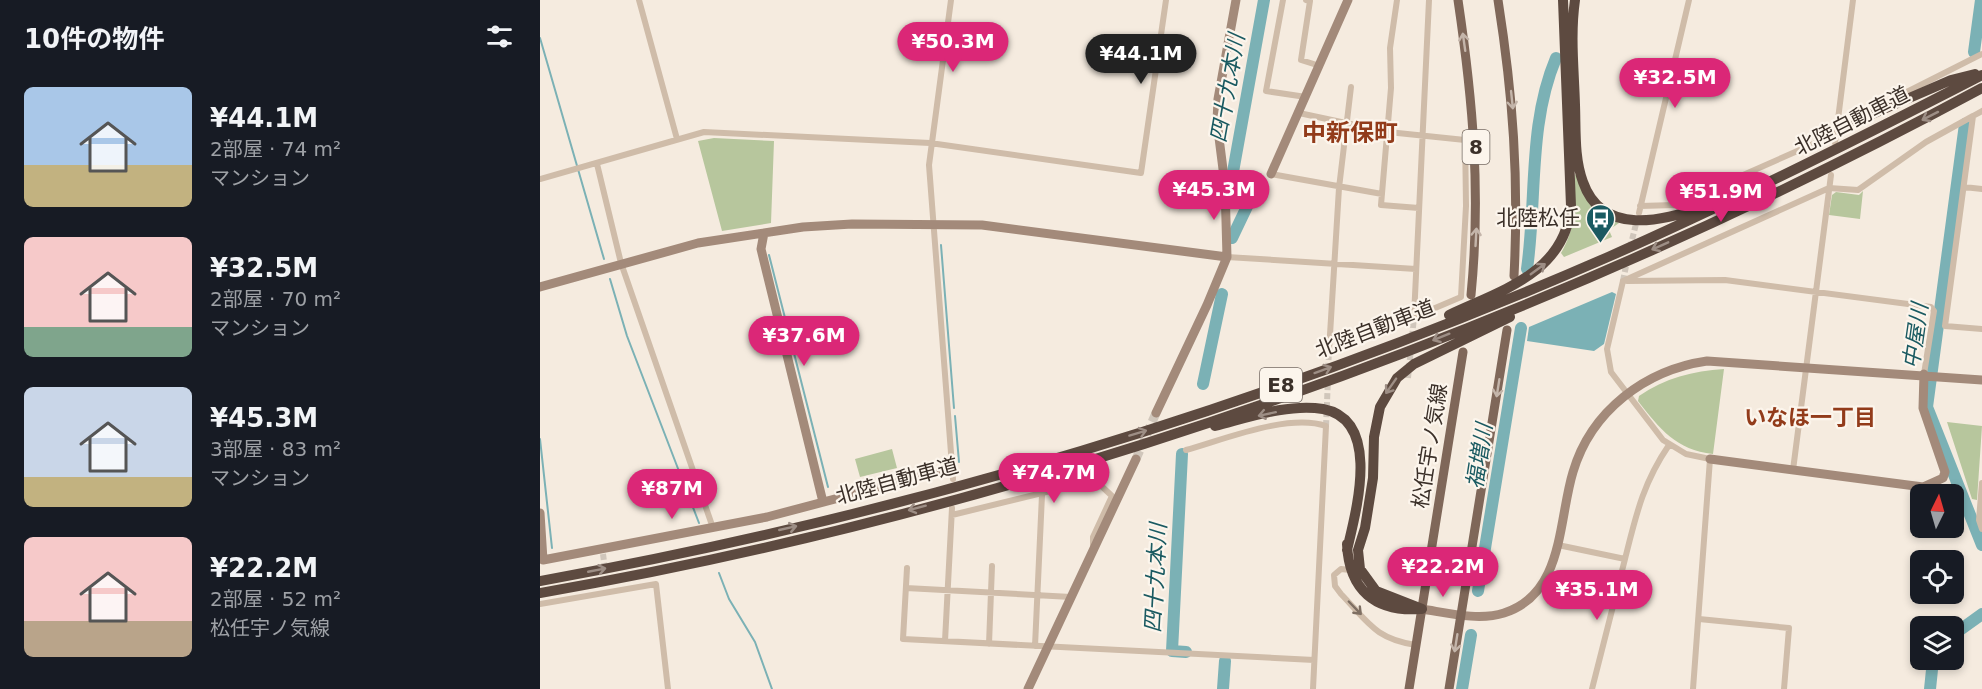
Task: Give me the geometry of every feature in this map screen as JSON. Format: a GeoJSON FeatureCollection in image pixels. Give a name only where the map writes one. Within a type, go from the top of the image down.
{"type":"FeatureCollection","features":[{"type":"Feature","properties":{"kind":"highway"},"geometry":{"type":"LineString","coordinates":[[1558,0],[1567,23]]}},
{"type":"Feature","properties":{"kind":"highway"},"geometry":{"type":"LineString","coordinates":[[1563,0],[1580,170],[1588,194],[1603,210],[1613,216],[1644,222],[1684,214],[1737,194],[1870,134]]}},
{"type":"Feature","properties":{"kind":"highway"},"geometry":{"type":"LineString","coordinates":[[1353,359],[1519,281],[1543,265],[1557,250],[1567,230],[1571,206],[1567,23],[1570,0]]}},
{"type":"Feature","properties":{"kind":"highway"},"geometry":{"type":"LineString","coordinates":[[1567,23],[1575,0]]}},
{"type":"Feature","properties":{"kind":"highway"},"geometry":{"type":"LineString","coordinates":[[1856,121],[1951,80],[1982,74]]}},
{"type":"Feature","properties":{"kind":"highway","name":"北陸自動車道"},"geometry":{"type":"LineString","coordinates":[[540,581],[731,542],[962,484],[1152,428],[1353,359],[1606,258],[1870,134],[1982,74]]}},
{"type":"Feature","properties":{"kind":"highway","name":"北陸自動車道"},"geometry":{"type":"LineString","coordinates":[[540,592],[764,546],[953,498],[1090,459],[1352,371],[1588,277],[1792,185],[1982,88]]}},
{"type":"Feature","properties":{"kind":"highway"},"geometry":{"type":"LineString","coordinates":[[1422,609],[1405,610],[1373,600],[1359,587],[1350,570],[1372,478],[1372,457],[1380,407],[1390,387],[1406,370],[1588,277]]}},
{"type":"Feature","properties":{"kind":"highway"},"geometry":{"type":"LineString","coordinates":[[1090,459],[1238,420],[1314,408],[1332,412],[1347,422],[1357,436],[1360,456],[1346,526],[1360,569],[1369,585],[1384,596],[1422,609]]}},
{"type":"Feature","properties":{"kind":"main road","name":"8"},"geometry":{"type":"LineString","coordinates":[[1458,0],[1475,132],[1477,212],[1471,295]]}},
{"type":"Feature","properties":{"kind":"main road","name":"8"},"geometry":{"type":"LineString","coordinates":[[1498,0],[1515,138],[1517,195],[1514,276]]}},
{"type":"Feature","properties":{"kind":"main road"},"geometry":{"type":"LineString","coordinates":[[1449,689],[1507,330]]}},
{"type":"Feature","properties":{"kind":"main road","name":"松任宇ノ気線"},"geometry":{"type":"LineString","coordinates":[[1409,689],[1463,352]]}},
{"type":"Feature","properties":{"kind":"street"},"geometry":{"type":"LineString","coordinates":[[639,0],[677,139]]}},
{"type":"Feature","properties":{"kind":"street"},"geometry":{"type":"LineString","coordinates":[[951,0],[930,143],[929,165],[953,479]]}},
{"type":"Feature","properties":{"kind":"street"},"geometry":{"type":"LineString","coordinates":[[540,179],[704,132],[930,143],[1141,173],[1166,0]]}},
{"type":"Feature","properties":{"kind":"street"},"geometry":{"type":"LineString","coordinates":[[1155,413],[1207,305],[1227,257],[1227,209],[1217,122],[1218,99],[1236,0]]}},
{"type":"Feature","properties":{"kind":"street"},"geometry":{"type":"LineString","coordinates":[[1283,0],[1266,91],[1306,97]]}},
{"type":"Feature","properties":{"kind":"street"},"geometry":{"type":"LineString","coordinates":[[1306,0],[1310,1],[1301,60],[1320,66]]}},
{"type":"Feature","properties":{"kind":"street"},"geometry":{"type":"LineString","coordinates":[[1348,0],[1270,174],[1382,194]]}},
{"type":"Feature","properties":{"kind":"street"},"geometry":{"type":"LineString","coordinates":[[1397,0],[1390,48],[1391,88],[1381,205],[1419,208]]}},
{"type":"Feature","properties":{"kind":"street"},"geometry":{"type":"LineString","coordinates":[[1429,0],[1414,317],[1461,297],[1466,206],[1465,133],[1475,132]]}},
{"type":"Feature","properties":{"kind":"street"},"geometry":{"type":"LineString","coordinates":[[1689,0],[1639,209],[1675,205],[1836,134],[1871,110],[1982,54]]}},
{"type":"Feature","properties":{"kind":"street"},"geometry":{"type":"LineString","coordinates":[[1835,143],[1853,0]]}},
{"type":"Feature","properties":{"kind":"street"},"geometry":{"type":"LineString","coordinates":[[1329,351],[1339,188],[1351,87]]}},
{"type":"Feature","properties":{"kind":"street"},"geometry":{"type":"LineString","coordinates":[[1623,281],[1829,188],[1858,190],[1926,142],[1982,111]]}},
{"type":"Feature","properties":{"kind":"street"},"geometry":{"type":"LineString","coordinates":[[1299,113],[1388,132],[1465,140]]}},
{"type":"Feature","properties":{"kind":"street"},"geometry":{"type":"LineString","coordinates":[[1972,116],[1945,326],[1982,330]]}},
{"type":"Feature","properties":{"kind":"street"},"geometry":{"type":"LineString","coordinates":[[597,164],[621,263],[695,483],[713,528]]}},
{"type":"Feature","properties":{"kind":"street"},"geometry":{"type":"LineString","coordinates":[[1793,470],[1831,175]]}},
{"type":"Feature","properties":{"kind":"street"},"geometry":{"type":"LineString","coordinates":[[1964,187],[1982,189]]}},
{"type":"Feature","properties":{"kind":"street"},"geometry":{"type":"LineString","coordinates":[[540,287],[698,243],[833,225],[933,223],[982,225],[1227,257],[1416,269]]}},
{"type":"Feature","properties":{"kind":"street"},"geometry":{"type":"LineString","coordinates":[[764,233],[760,249],[823,502]]}},
{"type":"Feature","properties":{"kind":"street"},"geometry":{"type":"LineString","coordinates":[[1725,280],[1931,307],[1934,311],[1923,408],[1945,472],[1943,478],[1923,487],[1710,459],[1686,454],[1669,445],[1626,394],[1611,372],[1607,354],[1623,281],[1725,280]]}},
{"type":"Feature","properties":{"kind":"street"},"geometry":{"type":"LineString","coordinates":[[1422,609],[1461,614],[1497,615],[1520,605],[1539,588],[1548,575],[1558,545],[1570,482],[1581,452],[1604,415],[1626,394],[1654,377],[1693,363],[1707,361],[1806,366],[1982,380]]}},
{"type":"Feature","properties":{"kind":"street"},"geometry":{"type":"LineString","coordinates":[[1186,450],[1290,423],[1310,421],[1326,426],[1313,689]]}},
{"type":"Feature","properties":{"kind":"street"},"geometry":{"type":"LineString","coordinates":[[1592,689],[1643,489],[1669,445]]}},
{"type":"Feature","properties":{"kind":"street"},"geometry":{"type":"LineString","coordinates":[[1028,689],[1136,459]]}},
{"type":"Feature","properties":{"kind":"street"},"geometry":{"type":"LineString","coordinates":[[1693,689],[1710,459]]}},
{"type":"Feature","properties":{"kind":"street"},"geometry":{"type":"LineString","coordinates":[[540,513],[542,561],[603,552],[713,528],[952,468]]}},
{"type":"Feature","properties":{"kind":"street"},"geometry":{"type":"LineString","coordinates":[[952,515],[1042,495],[1095,480],[1112,496],[1093,537],[1092,552]]}},
{"type":"Feature","properties":{"kind":"street"},"geometry":{"type":"LineString","coordinates":[[678,481],[695,483]]}},
{"type":"Feature","properties":{"kind":"street"},"geometry":{"type":"LineString","coordinates":[[1982,483],[1978,520],[1982,529]]}},
{"type":"Feature","properties":{"kind":"street"},"geometry":{"type":"LineString","coordinates":[[1035,646],[1042,495]]}},
{"type":"Feature","properties":{"kind":"street"},"geometry":{"type":"LineString","coordinates":[[945,642],[952,508]]}},
{"type":"Feature","properties":{"kind":"street"},"geometry":{"type":"LineString","coordinates":[[1558,545],[1625,559]]}},
{"type":"Feature","properties":{"kind":"street"},"geometry":{"type":"LineString","coordinates":[[989,644],[992,566]]}},
{"type":"Feature","properties":{"kind":"street"},"geometry":{"type":"LineString","coordinates":[[907,568],[903,639],[1314,660]]}},
{"type":"Feature","properties":{"kind":"street"},"geometry":{"type":"LineString","coordinates":[[1350,570],[1341,569],[1334,575],[1335,586],[1341,594],[1380,635],[1396,642],[1416,645]]}},
{"type":"Feature","properties":{"kind":"street"},"geometry":{"type":"LineString","coordinates":[[540,604],[607,589],[656,584],[668,689]]}},
{"type":"Feature","properties":{"kind":"street"},"geometry":{"type":"LineString","coordinates":[[906,588],[1071,597]]}},
{"type":"Feature","properties":{"kind":"street"},"geometry":{"type":"LineString","coordinates":[[1699,619],[1789,628],[1784,689]]}},
{"type":"Feature","properties":{"kind":"green space"},"geometry":{"type":"Polygon","coordinates":[[[714,138],[774,141],[771,223],[722,231],[698,141],[714,138]]]}},
{"type":"Feature","properties":{"kind":"green space"},"geometry":{"type":"Polygon","coordinates":[[[1575,174],[1603,216],[1619,223],[1609,230],[1612,237],[1564,257],[1561,253],[1570,234],[1574,215],[1575,174]]]}},
{"type":"Feature","properties":{"kind":"green space"},"geometry":{"type":"Polygon","coordinates":[[[1863,191],[1860,219],[1829,215],[1832,195],[1836,192],[1859,195],[1863,191]]]}},
{"type":"Feature","properties":{"kind":"green space"},"geometry":{"type":"Polygon","coordinates":[[[1724,369],[1713,454],[1689,448],[1670,437],[1638,401],[1639,396],[1669,380],[1724,369]]]}},
{"type":"Feature","properties":{"kind":"green space"},"geometry":{"type":"Polygon","coordinates":[[[1947,422],[1982,426],[1977,500],[1972,499],[1947,422]]]}},
{"type":"Feature","properties":{"kind":"green space"},"geometry":{"type":"Polygon","coordinates":[[[892,449],[897,468],[860,477],[855,459],[892,449]]]}},
{"type":"Feature","properties":{"kind":"water"},"geometry":{"type":"Polygon","coordinates":[[[1612,292],[1616,294],[1604,344],[1594,351],[1527,341],[1529,327],[1612,292]]]}},
{"type":"Feature","properties":{"kind":"waterway","name":"四十九本川"},"geometry":{"type":"LineString","coordinates":[[1231,183],[1264,0]]}},
{"type":"Feature","properties":{"kind":"waterway","name":"中屋川"},"geometry":{"type":"LineString","coordinates":[[1974,52],[1981,0]]}},
{"type":"Feature","properties":{"kind":"waterway"},"geometry":{"type":"LineString","coordinates":[[540,38],[604,259]]}},
{"type":"Feature","properties":{"kind":"waterway","name":"福増川"},"geometry":{"type":"LineString","coordinates":[[1527,269],[1537,135],[1547,83],[1556,58]]}},
{"type":"Feature","properties":{"kind":"waterway","name":"中屋川"},"geometry":{"type":"LineString","coordinates":[[1965,124],[1927,407],[1982,545]]}},
{"type":"Feature","properties":{"kind":"waterway","name":"四十九本川"},"geometry":{"type":"LineString","coordinates":[[1231,191],[1253,194],[1232,238]]}},
{"type":"Feature","properties":{"kind":"waterway"},"geometry":{"type":"LineString","coordinates":[[941,245],[954,408]]}},
{"type":"Feature","properties":{"kind":"waterway"},"geometry":{"type":"LineString","coordinates":[[769,255],[828,487]]}},
{"type":"Feature","properties":{"kind":"waterway"},"geometry":{"type":"LineString","coordinates":[[610,279],[627,336],[682,479]]}},
{"type":"Feature","properties":{"kind":"waterway","name":"四十九本川"},"geometry":{"type":"LineString","coordinates":[[1203,384],[1222,294]]}},
{"type":"Feature","properties":{"kind":"waterway","name":"福増川"},"geometry":{"type":"LineString","coordinates":[[1478,591],[1521,328]]}},
{"type":"Feature","properties":{"kind":"waterway"},"geometry":{"type":"LineString","coordinates":[[955,416],[959,462]]}},
{"type":"Feature","properties":{"kind":"waterway"},"geometry":{"type":"LineString","coordinates":[[540,439],[552,548]]}},
{"type":"Feature","properties":{"kind":"waterway","name":"四十九本川"},"geometry":{"type":"LineString","coordinates":[[1182,454],[1172,651],[1186,652]]}},
{"type":"Feature","properties":{"kind":"waterway"},"geometry":{"type":"LineString","coordinates":[[684,484],[699,523]]}},
{"type":"Feature","properties":{"kind":"waterway"},"geometry":{"type":"LineString","coordinates":[[719,573],[729,599],[755,642],[772,689]]}},
{"type":"Feature","properties":{"kind":"waterway","name":"中屋川"},"geometry":{"type":"LineString","coordinates":[[1964,627],[1982,614]]}},
{"type":"Feature","properties":{"kind":"waterway","name":"福増川"},"geometry":{"type":"LineString","coordinates":[[1462,689],[1471,635]]}},
{"type":"Feature","properties":{"kind":"waterway","name":"四十九本川"},"geometry":{"type":"LineString","coordinates":[[1223,689],[1225,661]]}},
{"type":"Feature","properties":{"kind":"waterway","name":"中屋川"},"geometry":{"type":"LineString","coordinates":[[1930,689],[1932,670]]}},
{"type":"Feature","properties":{"kind":"tunnel"},"geometry":{"type":"LineString","coordinates":[[1630,248],[1637,220]]}},
{"type":"Feature","properties":{"kind":"tunnel"},"geometry":{"type":"LineString","coordinates":[[1623,281],[1627,261]]}},
{"type":"Feature","properties":{"kind":"tunnel"},"geometry":{"type":"LineString","coordinates":[[1412,337],[1414,317]]}},
{"type":"Feature","properties":{"kind":"tunnel"},"geometry":{"type":"LineString","coordinates":[[1408,378],[1411,348]]}},
{"type":"Feature","properties":{"kind":"tunnel"},"geometry":{"type":"LineString","coordinates":[[1328,369],[1329,351]]}},
{"type":"Feature","properties":{"kind":"tunnel"},"geometry":{"type":"LineString","coordinates":[[1326,426],[1328,379]]}},
{"type":"Feature","properties":{"kind":"tunnel"},"geometry":{"type":"LineString","coordinates":[[1136,459],[1156,413]]}},
{"type":"Feature","properties":{"kind":"tunnel"},"geometry":{"type":"LineString","coordinates":[[603,554],[605,569]]}},
{"type":"Feature","properties":{"kind":"place","name":"北陸松任"},"geometry":{"type":"Point","coordinates":[1601,244]}},
{"type":"Feature","properties":{"kind":"district","name":"中新保町"},"geometry":{"type":"Point","coordinates":[1350,133]}},
{"type":"Feature","properties":{"kind":"district","name":"いなほ一丁目"},"geometry":{"type":"Point","coordinates":[1810,417]}}]}
